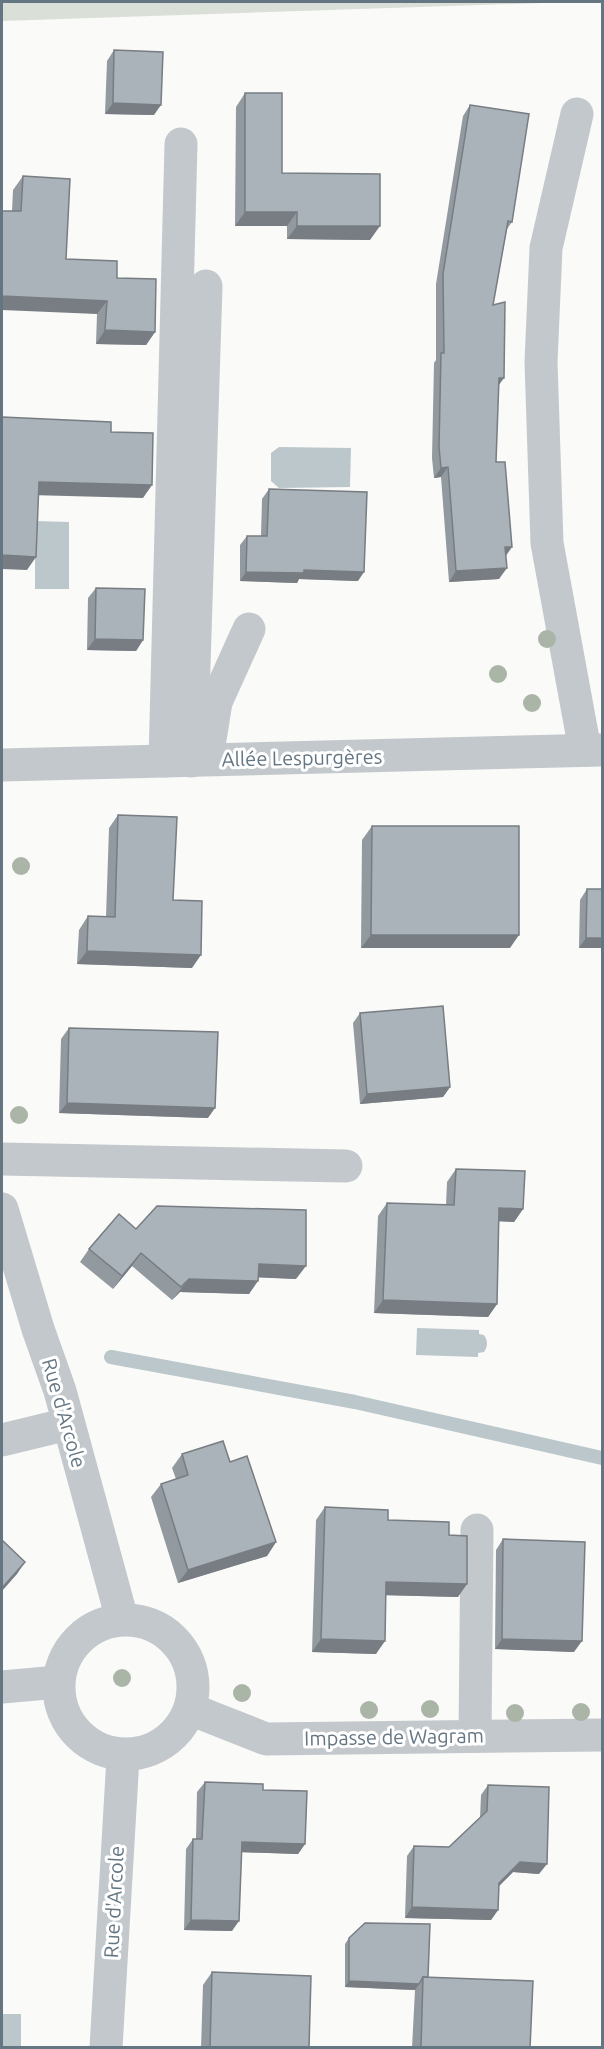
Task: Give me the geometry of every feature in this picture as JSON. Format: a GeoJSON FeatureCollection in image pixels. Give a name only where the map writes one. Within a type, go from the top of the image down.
{"type":"FeatureCollection","features":[{"type":"Feature","properties":{"kind":"street"},"geometry":{"type":"LineString","coordinates":[[577,114],[546,248],[541,362],[547,543],[594,750]]}},
{"type":"Feature","properties":{"kind":"street"},"geometry":{"type":"LineString","coordinates":[[181,144],[187,760]]}},
{"type":"Feature","properties":{"kind":"street"},"geometry":{"type":"LineString","coordinates":[[187,760],[206,286]]}},
{"type":"Feature","properties":{"kind":"street"},"geometry":{"type":"LineString","coordinates":[[187,760],[249,629]]}},
{"type":"Feature","properties":{"kind":"street","name":"Allée Lespurgères"},"geometry":{"type":"LineString","coordinates":[[2,765],[594,750]]}},
{"type":"Feature","properties":{"kind":"street"},"geometry":{"type":"LineString","coordinates":[[2,1159],[346,1166]]}},
{"type":"Feature","properties":{"kind":"street","name":"Rue d'Arcole"},"geometry":{"type":"LineString","coordinates":[[2,1209],[38,1329],[60,1391],[122,1619]]}},
{"type":"Feature","properties":{"kind":"street"},"geometry":{"type":"LineString","coordinates":[[2,1440],[68,1424]]}},
{"type":"Feature","properties":{"kind":"street"},"geometry":{"type":"LineString","coordinates":[[475,1736],[477,1530]]}},
{"type":"Feature","properties":{"kind":"street"},"geometry":{"type":"LineString","coordinates":[[122,1619],[149,1623],[174,1638],[191,1664],[195,1694],[190,1709],[164,1746],[123,1757],[83,1741],[64,1718],[58,1682],[71,1647],[93,1628],[122,1619]]}},
{"type":"Feature","properties":{"kind":"street"},"geometry":{"type":"LineString","coordinates":[[2,1687],[58,1682]]}},
{"type":"Feature","properties":{"kind":"street","name":"Impasse de Wagram"},"geometry":{"type":"LineString","coordinates":[[190,1709],[266,1739],[603,1735]]}},
{"type":"Feature","properties":{"kind":"street","name":"Rue d'Arcole"},"geometry":{"type":"LineString","coordinates":[[106,2048],[123,1757]]}},
{"type":"Feature","properties":{"kind":"shaded area"},"geometry":{"type":"Polygon","coordinates":[[[2,2],[572,2],[2,21],[2,2]]]}},
{"type":"Feature","properties":{"kind":"shaded area"},"geometry":{"type":"Polygon","coordinates":[[[279,447],[351,448],[350,487],[279,488],[271,481],[271,453],[279,447]]]}},
{"type":"Feature","properties":{"kind":"shaded area"},"geometry":{"type":"Polygon","coordinates":[[[35,521],[69,522],[69,589],[35,589],[35,521]]]}},
{"type":"Feature","properties":{"kind":"shaded area"},"geometry":{"type":"Polygon","coordinates":[[[417,1328],[479,1330],[479,1334],[484,1335],[487,1341],[487,1346],[484,1352],[478,1353],[478,1357],[416,1355],[417,1328]]]}},
{"type":"Feature","properties":{"kind":"shaded area"},"geometry":{"type":"Polygon","coordinates":[[[2,2014],[21,2014],[21,2047],[2,2047],[2,2014]]]}},
{"type":"Feature","properties":{"kind":"building"},"geometry":{"type":"Polygon","coordinates":[[[114,50],[163,52],[161,105],[113,103],[114,50]]]}},
{"type":"Feature","properties":{"kind":"building"},"geometry":{"type":"Polygon","coordinates":[[[245,93],[282,93],[282,173],[380,174],[380,226],[297,226],[297,212],[245,212],[245,93]]]}},
{"type":"Feature","properties":{"kind":"building"},"geometry":{"type":"Polygon","coordinates":[[[470,105],[529,114],[512,222],[508,221],[493,305],[505,302],[504,378],[499,378],[496,462],[505,462],[512,547],[505,547],[507,568],[456,571],[448,467],[441,468],[439,447],[441,353],[444,353],[443,274],[470,105]]]}},
{"type":"Feature","properties":{"kind":"building"},"geometry":{"type":"Polygon","coordinates":[[[23,176],[70,179],[66,259],[117,261],[117,278],[156,279],[155,332],[105,330],[107,301],[2,296],[2,211],[21,211],[23,176]]]}},
{"type":"Feature","properties":{"kind":"building"},"geometry":{"type":"Polygon","coordinates":[[[2,417],[111,422],[111,432],[153,433],[152,485],[39,482],[36,557],[2,555],[2,417]]]}},
{"type":"Feature","properties":{"kind":"building"},"geometry":{"type":"Polygon","coordinates":[[[269,489],[367,492],[364,572],[304,570],[304,573],[246,572],[247,536],[267,536],[269,489]]]}},
{"type":"Feature","properties":{"kind":"building"},"geometry":{"type":"Polygon","coordinates":[[[96,588],[145,589],[143,640],[95,639],[96,588]]]}},
{"type":"Feature","properties":{"kind":"building"},"geometry":{"type":"Polygon","coordinates":[[[118,815],[177,817],[173,900],[202,901],[201,955],[87,951],[88,916],[115,917],[118,815]]]}},
{"type":"Feature","properties":{"kind":"building"},"geometry":{"type":"Polygon","coordinates":[[[372,826],[519,826],[519,935],[371,935],[372,826]]]}},
{"type":"Feature","properties":{"kind":"building"},"geometry":{"type":"Polygon","coordinates":[[[587,889],[603,889],[603,938],[586,938],[587,889]]]}},
{"type":"Feature","properties":{"kind":"building"},"geometry":{"type":"Polygon","coordinates":[[[443,1006],[450,1087],[367,1094],[360,1013],[443,1006]]]}},
{"type":"Feature","properties":{"kind":"building"},"geometry":{"type":"Polygon","coordinates":[[[69,1028],[218,1032],[215,1108],[67,1103],[69,1028]]]}},
{"type":"Feature","properties":{"kind":"building"},"geometry":{"type":"Polygon","coordinates":[[[456,1169],[525,1171],[523,1209],[499,1208],[497,1304],[383,1300],[387,1203],[454,1205],[456,1169]]]}},
{"type":"Feature","properties":{"kind":"building"},"geometry":{"type":"Polygon","coordinates":[[[157,1206],[306,1210],[306,1266],[259,1264],[258,1281],[189,1279],[181,1287],[141,1253],[122,1276],[89,1249],[119,1214],[136,1229],[157,1206]]]}},
{"type":"Feature","properties":{"kind":"building"},"geometry":{"type":"Polygon","coordinates":[[[223,1441],[230,1462],[247,1456],[276,1542],[188,1570],[161,1484],[188,1475],[182,1454],[223,1441]]]}},
{"type":"Feature","properties":{"kind":"building"},"geometry":{"type":"Polygon","coordinates":[[[325,1507],[388,1510],[388,1520],[449,1522],[449,1535],[467,1536],[467,1584],[386,1582],[385,1641],[321,1639],[325,1507]]]}},
{"type":"Feature","properties":{"kind":"building"},"geometry":{"type":"Polygon","coordinates":[[[503,1539],[585,1542],[582,1641],[502,1639],[503,1539]]]}},
{"type":"Feature","properties":{"kind":"building"},"geometry":{"type":"Polygon","coordinates":[[[2,1540],[25,1562],[2,1588],[2,1540]]]}},
{"type":"Feature","properties":{"kind":"building"},"geometry":{"type":"Polygon","coordinates":[[[205,1782],[263,1784],[263,1790],[307,1791],[305,1844],[242,1842],[239,1921],[191,1920],[193,1839],[202,1839],[205,1782]]]}},
{"type":"Feature","properties":{"kind":"building"},"geometry":{"type":"Polygon","coordinates":[[[488,1785],[549,1787],[547,1864],[520,1862],[499,1883],[498,1910],[412,1907],[414,1846],[449,1847],[487,1811],[488,1785]]]}},
{"type":"Feature","properties":{"kind":"building"},"geometry":{"type":"Polygon","coordinates":[[[365,1923],[430,1924],[428,1977],[423,1977],[419,1984],[349,1981],[349,1938],[365,1923]]]}},
{"type":"Feature","properties":{"kind":"building"},"geometry":{"type":"Polygon","coordinates":[[[212,1972],[311,1976],[309,2048],[210,2048],[212,1972]]]}},
{"type":"Feature","properties":{"kind":"building"},"geometry":{"type":"Polygon","coordinates":[[[423,1977],[533,1981],[530,2048],[421,2048],[423,1977]]]}},
{"type":"Feature","properties":{"kind":"waterway"},"geometry":{"type":"LineString","coordinates":[[111,1357],[355,1402],[602,1458]]}}]}
